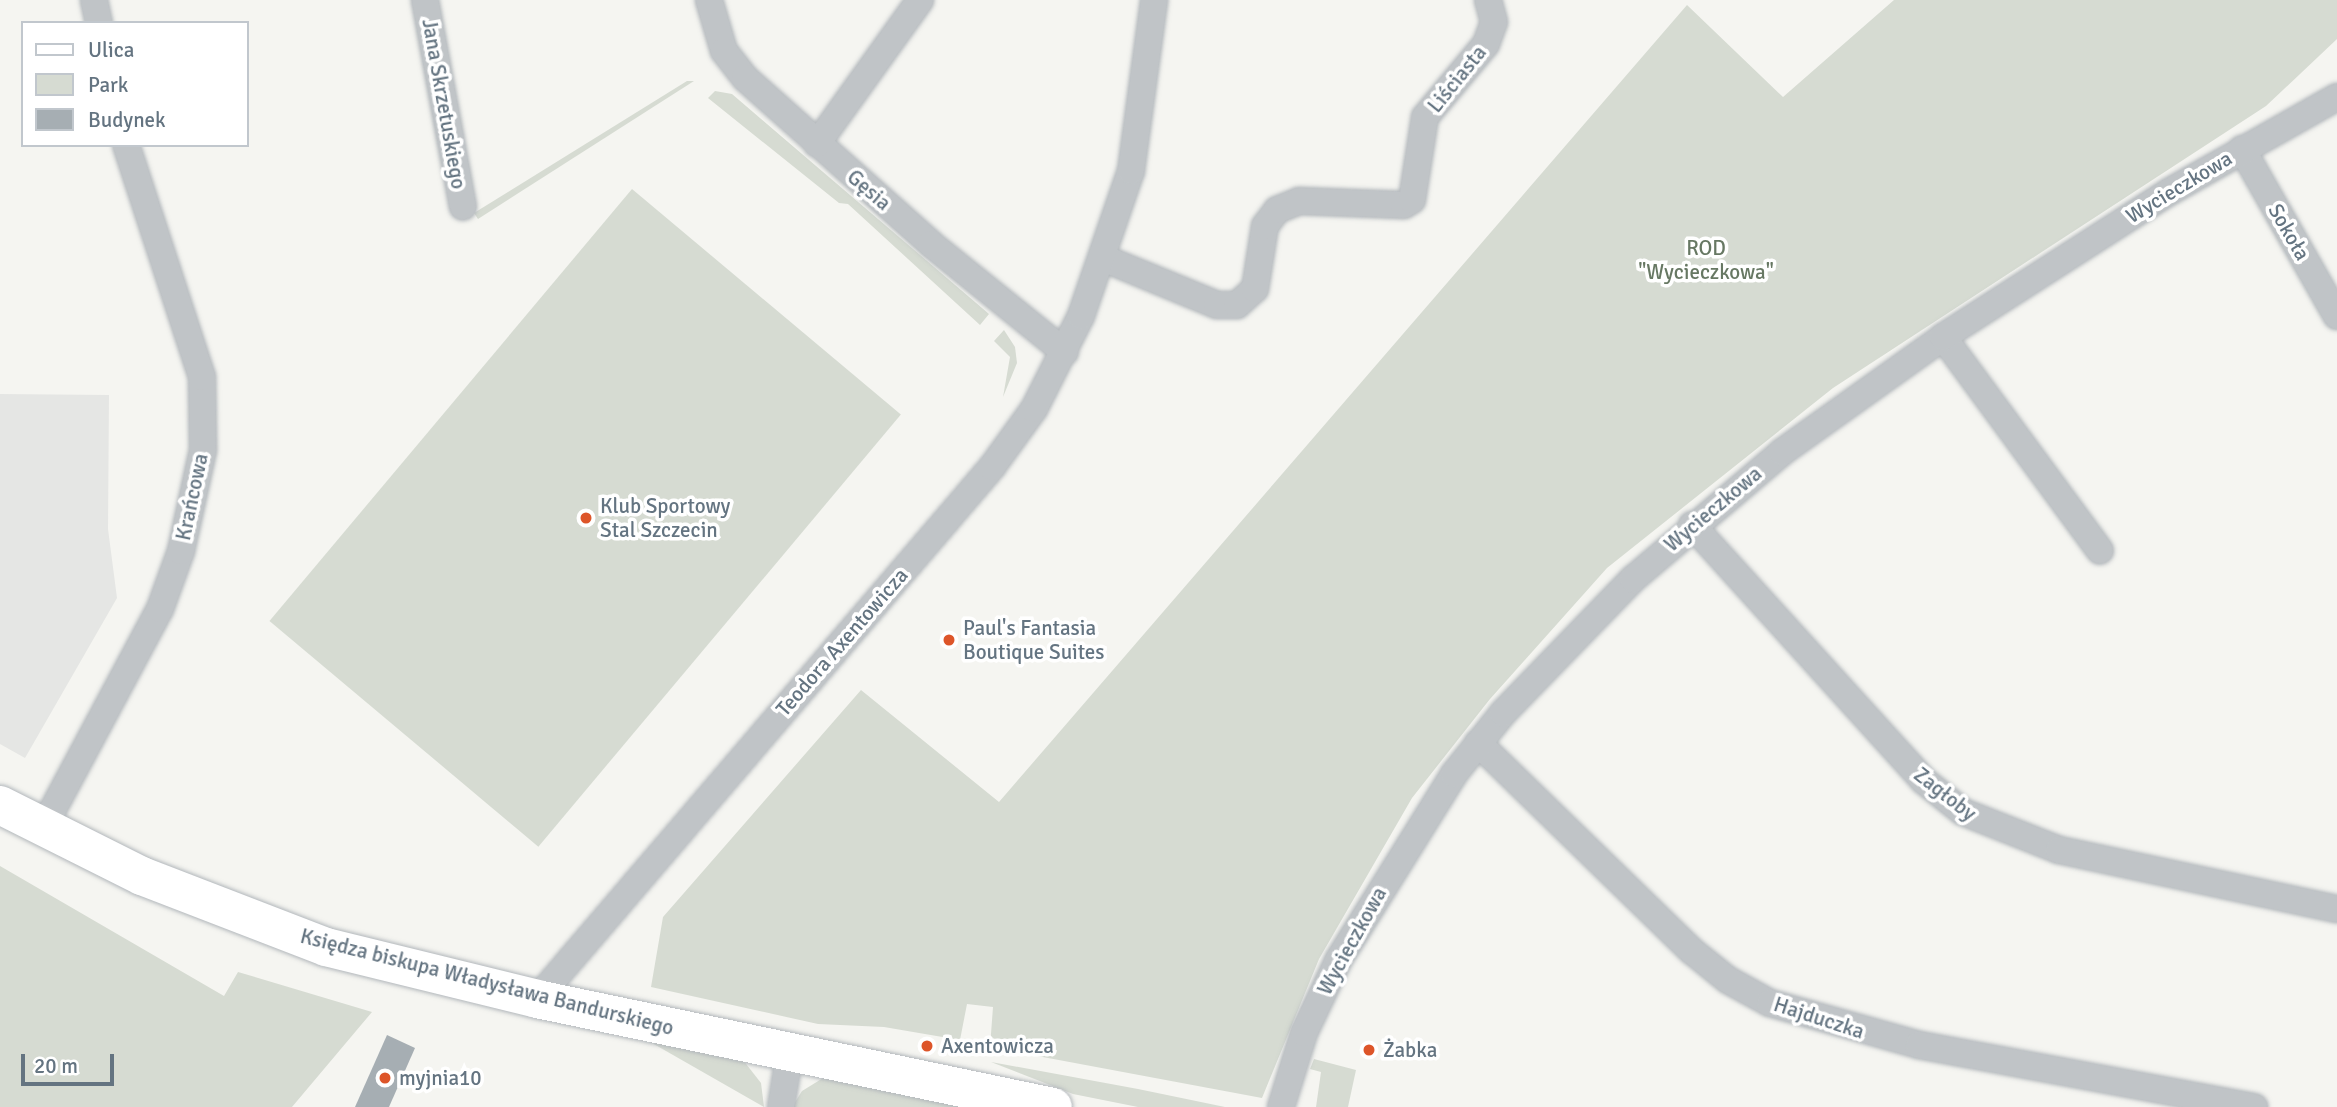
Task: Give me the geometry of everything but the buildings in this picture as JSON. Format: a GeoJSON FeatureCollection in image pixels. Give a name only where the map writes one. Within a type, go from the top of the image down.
{"type":"FeatureCollection","features":[{"type":"Feature","properties":{"kind":"street"},"geometry":{"type":"LineString","coordinates":[[94,0],[99,21]]}},
{"type":"Feature","properties":{"kind":"street","name":"Jana Skrzetuskiego"},"geometry":{"type":"LineString","coordinates":[[425,0],[463,207]]}},
{"type":"Feature","properties":{"kind":"street","name":"Gęsia"},"geometry":{"type":"LineString","coordinates":[[709,0],[716,33],[736,68],[817,144],[1065,352]]}},
{"type":"Feature","properties":{"kind":"street"},"geometry":{"type":"LineString","coordinates":[[817,144],[920,0]]}},
{"type":"Feature","properties":{"kind":"street","name":"Teodora Axentowicza"},"geometry":{"type":"LineString","coordinates":[[537,999],[992,467],[1034,409],[1065,352],[1103,258],[1138,143],[1154,0]]}},
{"type":"Feature","properties":{"kind":"street","name":"Liściasta"},"geometry":{"type":"LineString","coordinates":[[1103,258],[1226,307],[1255,289],[1265,226],[1286,204],[1412,200],[1425,117],[1486,44],[1494,22],[1488,0]]}},
{"type":"Feature","properties":{"kind":"street","name":"Wycieczkowa"},"geometry":{"type":"LineString","coordinates":[[1281,1107],[1304,1032],[1339,959],[1478,743],[1581,631],[1692,525],[1791,444],[1944,337],[2242,149],[2337,97]]}},
{"type":"Feature","properties":{"kind":"street","name":"Krańcowa"},"geometry":{"type":"LineString","coordinates":[[43,828],[160,609],[181,551],[203,450],[202,377],[127,147]]}},
{"type":"Feature","properties":{"kind":"street","name":"Sokoła"},"geometry":{"type":"LineString","coordinates":[[2242,149],[2337,316]]}},
{"type":"Feature","properties":{"kind":"street"},"geometry":{"type":"LineString","coordinates":[[1944,337],[2100,551]]}},
{"type":"Feature","properties":{"kind":"street","name":"Zagłoby"},"geometry":{"type":"LineString","coordinates":[[1692,525],[1904,760],[1963,812],[2059,850],[2337,909]]}},
{"type":"Feature","properties":{"kind":"street","name":"Hajduczka"},"geometry":{"type":"LineString","coordinates":[[1478,743],[1692,951],[1728,980],[1770,1003],[1919,1045],[2254,1107]]}},
{"type":"Feature","properties":{"kind":"street","name":"Księdza biskupa Władysława Bandurskiego"},"geometry":{"type":"LineString","coordinates":[[0,805],[142,876],[293,936],[537,999],[1053,1107]]}},
{"type":"Feature","properties":{"kind":"street"},"geometry":{"type":"LineString","coordinates":[[781,1107],[790,1051]]}},
{"type":"Feature","properties":{"kind":"shaded area"},"geometry":{"type":"Polygon","coordinates":[[[0,394],[109,395],[108,529],[117,598],[25,758],[0,744],[0,394]]]}},
{"type":"Feature","properties":{"kind":"green space","name":"ROD \"Wycieczkowa\""},"geometry":{"type":"Polygon","coordinates":[[[1894,0],[2337,0],[2337,39],[2266,106],[1833,388],[1607,568],[1490,699],[1412,798],[1319,959],[1262,1098],[990,1047],[993,1007],[967,1004],[960,1040],[884,1027],[818,1024],[651,987],[663,917],[861,690],[999,802],[1687,5],[1783,97],[1894,0]]]}},
{"type":"Feature","properties":{"kind":"green space"},"geometry":{"type":"Polygon","coordinates":[[[687,81],[694,81],[478,219],[474,213],[687,81]]]}},
{"type":"Feature","properties":{"kind":"green space"},"geometry":{"type":"Polygon","coordinates":[[[715,91],[732,94],[989,314],[980,325],[848,204],[839,203],[708,98],[715,91]]]}},
{"type":"Feature","properties":{"kind":"green space","name":"Klub Sportowy Stal Szczecin"},"geometry":{"type":"Polygon","coordinates":[[[632,189],[901,415],[538,847],[269,621],[632,189]]]}},
{"type":"Feature","properties":{"kind":"green space"},"geometry":{"type":"Polygon","coordinates":[[[1004,330],[1015,347],[1017,363],[1003,397],[1010,357],[994,341],[1004,330]]]}},
{"type":"Feature","properties":{"kind":"green space"},"geometry":{"type":"Polygon","coordinates":[[[0,866],[224,996],[238,972],[372,1012],[292,1107],[0,1107],[0,866]]]}},
{"type":"Feature","properties":{"kind":"green space"},"geometry":{"type":"Polygon","coordinates":[[[645,1039],[743,1060],[761,1083],[764,1107],[645,1039]]]}},
{"type":"Feature","properties":{"kind":"green space"},"geometry":{"type":"Polygon","coordinates":[[[1314,1059],[1356,1070],[1348,1107],[1316,1107],[1321,1072],[1310,1069],[1314,1059]]]}},
{"type":"Feature","properties":{"kind":"green space"},"geometry":{"type":"Polygon","coordinates":[[[991,1062],[1225,1107],[1138,1107],[1073,1094],[991,1062]]]}},
{"type":"Feature","properties":{"kind":"green space"},"geometry":{"type":"Polygon","coordinates":[[[828,1075],[1005,1107],[792,1107],[802,1091],[828,1075]]]}},
{"type":"Feature","properties":{"kind":"place","name":"Klub Sportowy Stal Szczecin"},"geometry":{"type":"Point","coordinates":[586,518]}},
{"type":"Feature","properties":{"kind":"place","name":"Paul's Fantasia Boutique Suites"},"geometry":{"type":"Point","coordinates":[949,640]}},
{"type":"Feature","properties":{"kind":"place","name":"Axentowicza"},"geometry":{"type":"Point","coordinates":[927,1046]}},
{"type":"Feature","properties":{"kind":"place","name":"Żabka"},"geometry":{"type":"Point","coordinates":[1369,1050]}},
{"type":"Feature","properties":{"kind":"place","name":"myjnia10"},"geometry":{"type":"Point","coordinates":[385,1078]}}]}
